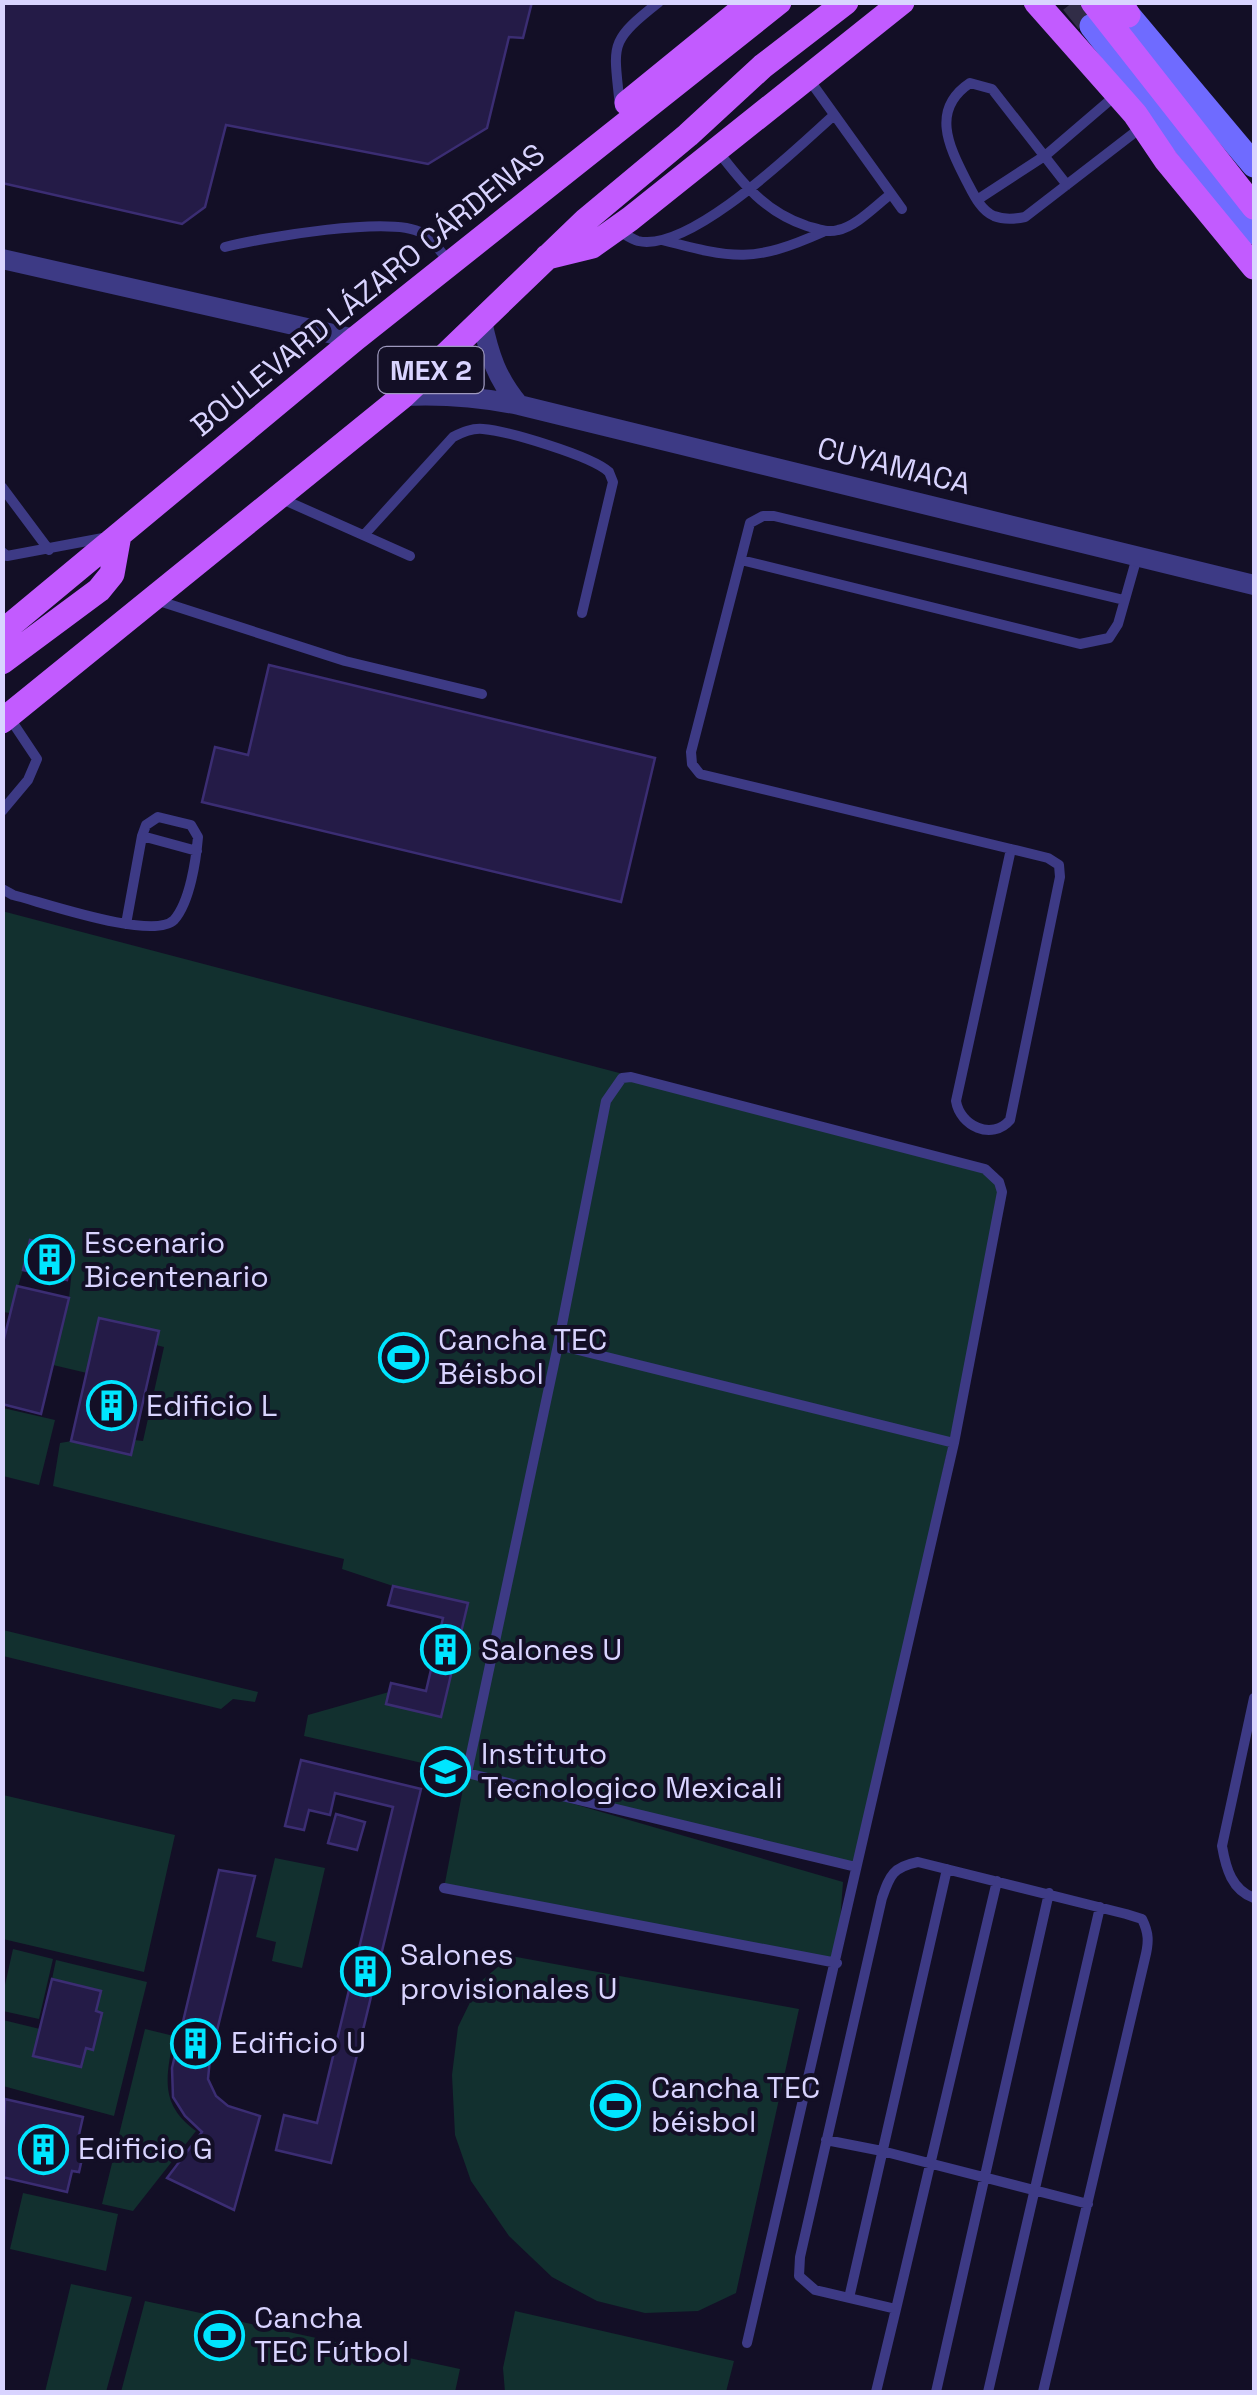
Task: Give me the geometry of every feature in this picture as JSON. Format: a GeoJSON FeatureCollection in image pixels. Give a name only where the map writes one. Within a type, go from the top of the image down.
{"type":"FeatureCollection","features":[{"type":"Feature","properties":{"kind":"main road"},"geometry":{"type":"LineString","coordinates":[[568,170],[620,108],[751,2]]}},
{"type":"Feature","properties":{"kind":"main road","name":"BOULEVARD LÁZARO CÁRDENAS"},"geometry":{"type":"LineString","coordinates":[[2,632],[355,338],[476,246],[779,2]]}},
{"type":"Feature","properties":{"kind":"main road","name":"MEX 2"},"geometry":{"type":"LineString","coordinates":[[6,718],[403,396],[548,257],[763,66],[846,2]]}},
{"type":"Feature","properties":{"kind":"main road"},"geometry":{"type":"LineString","coordinates":[[548,257],[592,246],[895,8],[916,2]]}},
{"type":"Feature","properties":{"kind":"main road"},"geometry":{"type":"LineString","coordinates":[[1036,2],[1117,94],[1254,268]]}},
{"type":"Feature","properties":{"kind":"main road"},"geometry":{"type":"LineString","coordinates":[[1122,7],[1254,165]]}},
{"type":"Feature","properties":{"kind":"main road"},"geometry":{"type":"LineString","coordinates":[[1093,14],[1254,206]]}},
{"type":"Feature","properties":{"kind":"main road"},"geometry":{"type":"LineString","coordinates":[[1093,14],[1254,232]]}},
{"type":"Feature","properties":{"kind":"main road"},"geometry":{"type":"LineString","coordinates":[[2,662],[99,590],[112,574],[119,535]]}},
{"type":"Feature","properties":{"kind":"street"},"geometry":{"type":"LineString","coordinates":[[2,259],[355,338]]}},
{"type":"Feature","properties":{"kind":"street"},"geometry":{"type":"LineString","coordinates":[[482,321],[488,354],[500,382],[519,405]]}},
{"type":"Feature","properties":{"kind":"street","name":"CUYAMACA"},"geometry":{"type":"LineString","coordinates":[[403,396],[462,396],[519,405],[1254,585]]}},
{"type":"Feature","properties":{"kind":"lane"},"geometry":{"type":"LineString","coordinates":[[620,108],[618,42],[626,29],[659,2]]}},
{"type":"Feature","properties":{"kind":"lane"},"geometry":{"type":"LineString","coordinates":[[808,78],[902,209]]}},
{"type":"Feature","properties":{"kind":"lane"},"geometry":{"type":"LineString","coordinates":[[1067,185],[992,90],[970,83],[950,101],[950,147],[977,200],[990,214],[1004,218],[1025,217],[1067,185],[1143,126]]}},
{"type":"Feature","properties":{"kind":"lane"},"geometry":{"type":"LineString","coordinates":[[977,200],[1046,155],[1117,94]]}},
{"type":"Feature","properties":{"kind":"lane"},"geometry":{"type":"LineString","coordinates":[[662,240],[695,225],[748,190],[834,116]]}},
{"type":"Feature","properties":{"kind":"lane"},"geometry":{"type":"LineString","coordinates":[[717,150],[748,190],[789,220],[824,231]]}},
{"type":"Feature","properties":{"kind":"lane"},"geometry":{"type":"LineString","coordinates":[[616,229],[638,241],[662,240],[722,256],[749,256],[776,251],[824,231],[841,230],[891,194]]}},
{"type":"Feature","properties":{"kind":"lane"},"geometry":{"type":"LineString","coordinates":[[225,247],[265,237],[407,228],[422,232],[450,263]]}},
{"type":"Feature","properties":{"kind":"lane"},"geometry":{"type":"LineString","coordinates":[[364,535],[454,438],[467,430],[480,428],[519,437],[588,460],[609,472],[612,482],[582,613]]}},
{"type":"Feature","properties":{"kind":"lane"},"geometry":{"type":"LineString","coordinates":[[2,487],[49,550]]}},
{"type":"Feature","properties":{"kind":"lane"},"geometry":{"type":"LineString","coordinates":[[277,496],[410,556]]}},
{"type":"Feature","properties":{"kind":"lane"},"geometry":{"type":"LineString","coordinates":[[1011,849],[956,1101],[958,1114],[968,1124],[992,1131],[1010,1120],[1060,865],[1048,858],[1011,849],[700,774],[692,764],[692,752],[750,523],[763,516],[774,516],[1124,600]]}},
{"type":"Feature","properties":{"kind":"lane"},"geometry":{"type":"LineString","coordinates":[[4,556],[119,535]]}},
{"type":"Feature","properties":{"kind":"lane"},"geometry":{"type":"LineString","coordinates":[[741,560],[1080,644],[1108,638],[1118,624],[1137,556]]}},
{"type":"Feature","properties":{"kind":"lane"},"geometry":{"type":"LineString","coordinates":[[150,598],[345,661],[482,694]]}},
{"type":"Feature","properties":{"kind":"lane"},"geometry":{"type":"LineString","coordinates":[[2,811],[28,780],[37,759],[6,718]]}},
{"type":"Feature","properties":{"kind":"lane"},"geometry":{"type":"LineString","coordinates":[[2,888],[13,895],[126,924],[160,928],[173,922],[183,904],[197,851],[196,830],[186,822],[158,817],[146,826],[126,924]]}},
{"type":"Feature","properties":{"kind":"lane"},"geometry":{"type":"LineString","coordinates":[[142,836],[197,851]]}},
{"type":"Feature","properties":{"kind":"lane"},"geometry":{"type":"LineString","coordinates":[[747,2343],[954,1443],[1002,1202],[999,1182],[984,1169],[622,1078],[606,1102],[467,1773],[856,1867]]}},
{"type":"Feature","properties":{"kind":"lane"},"geometry":{"type":"LineString","coordinates":[[558,1345],[954,1443]]}},
{"type":"Feature","properties":{"kind":"lane"},"geometry":{"type":"LineString","coordinates":[[1254,1698],[1222,1846],[1226,1869],[1242,1893],[1254,1898]]}},
{"type":"Feature","properties":{"kind":"lane"},"geometry":{"type":"LineString","coordinates":[[896,2310],[815,2290],[800,2276],[800,2257],[826,2140],[890,1873],[918,1862],[1142,1919],[1149,1940],[1044,2392]]}},
{"type":"Feature","properties":{"kind":"lane"},"geometry":{"type":"LineString","coordinates":[[849,2298],[947,1869]]}},
{"type":"Feature","properties":{"kind":"lane"},"geometry":{"type":"LineString","coordinates":[[876,2392],[997,1881]]}},
{"type":"Feature","properties":{"kind":"lane"},"geometry":{"type":"LineString","coordinates":[[444,1888],[837,1963]]}},
{"type":"Feature","properties":{"kind":"lane"},"geometry":{"type":"LineString","coordinates":[[936,2392],[1048,1894]]}},
{"type":"Feature","properties":{"kind":"lane"},"geometry":{"type":"LineString","coordinates":[[988,2392],[1100,1907]]}},
{"type":"Feature","properties":{"kind":"lane"},"geometry":{"type":"LineString","coordinates":[[826,2140],[1088,2204]]}},
{"type":"Feature","properties":{"kind":"green space"},"geometry":{"type":"Polygon","coordinates":[[[2,911],[985,1169],[992,1174],[1002,1202],[856,1867],[498,1782],[843,1882],[837,1963],[444,1888],[466,1773],[304,1736],[308,1715],[389,1692],[386,1703],[441,1716],[467,1603],[393,1586],[342,1569],[344,1559],[53,1486],[60,1443],[72,1441],[130,1455],[134,1440],[143,1441],[164,1347],[156,1345],[158,1331],[100,1318],[87,1373],[53,1365],[69,1298],[74,1251],[23,1270],[10,1313],[3,1312],[2,911]]]}},
{"type":"Feature","properties":{"kind":"green space"},"geometry":{"type":"Polygon","coordinates":[[[3,1408],[55,1420],[39,1485],[3,1476],[3,1408]]]}},
{"type":"Feature","properties":{"kind":"green space"},"geometry":{"type":"Polygon","coordinates":[[[3,1630],[258,1692],[255,1702],[233,1699],[221,1709],[3,1656],[3,1630]]]}},
{"type":"Feature","properties":{"kind":"green space"},"geometry":{"type":"Polygon","coordinates":[[[3,1795],[175,1835],[144,1972],[3,1939],[3,1795]]]}},
{"type":"Feature","properties":{"kind":"green space"},"geometry":{"type":"Polygon","coordinates":[[[275,1858],[325,1868],[302,1968],[272,1961],[276,1942],[256,1937],[275,1858]]]}},
{"type":"Feature","properties":{"kind":"green space"},"geometry":{"type":"Polygon","coordinates":[[[13,1949],[53,1959],[39,2019],[3,2011],[13,1949]]]}},
{"type":"Feature","properties":{"kind":"green space","name":"Cancha TEC béisbol"},"geometry":{"type":"Polygon","coordinates":[[[511,1956],[799,2009],[736,2293],[698,2311],[645,2313],[597,2301],[552,2277],[509,2236],[471,2181],[455,2135],[452,2075],[458,2027],[480,1982],[511,1956]]]}},
{"type":"Feature","properties":{"kind":"green space"},"geometry":{"type":"Polygon","coordinates":[[[56,1960],[147,1982],[114,2116],[3,2086],[3,2020],[40,2029],[34,2056],[80,2067],[86,2048],[93,2049],[102,2014],[96,2011],[101,1991],[52,1979],[56,1960]]]}},
{"type":"Feature","properties":{"kind":"green space"},"geometry":{"type":"Polygon","coordinates":[[[145,2029],[174,2036],[168,2089],[176,2111],[196,2131],[133,2211],[102,2204],[145,2029]]]}},
{"type":"Feature","properties":{"kind":"green space"},"geometry":{"type":"Polygon","coordinates":[[[23,2193],[118,2214],[106,2271],[10,2249],[23,2193]]]}},
{"type":"Feature","properties":{"kind":"green space"},"geometry":{"type":"Polygon","coordinates":[[[71,2284],[132,2297],[106,2392],[45,2392],[71,2284]]]}},
{"type":"Feature","properties":{"kind":"green space","name":"Cancha TEC Fútbol"},"geometry":{"type":"Polygon","coordinates":[[[145,2301],[460,2369],[455,2392],[121,2392],[145,2301]]]}},
{"type":"Feature","properties":{"kind":"green space"},"geometry":{"type":"Polygon","coordinates":[[[515,2311],[734,2361],[726,2392],[505,2392],[503,2368],[515,2311]]]}},
{"type":"Feature","properties":{"kind":"building"},"geometry":{"type":"Polygon","coordinates":[[[2,2],[532,2],[523,38],[509,37],[487,128],[428,164],[226,125],[205,207],[182,224],[2,183],[2,2]]]}},
{"type":"Feature","properties":{"kind":"building"},"geometry":{"type":"Polygon","coordinates":[[[269,665],[655,758],[621,902],[202,802],[215,747],[248,755],[269,665]]]}},
{"type":"Feature","properties":{"kind":"building","name":"Escenario Bicentenario"},"geometry":{"type":"Polygon","coordinates":[[[30,1240],[74,1251],[67,1280],[23,1270],[30,1240]]]}},
{"type":"Feature","properties":{"kind":"building"},"geometry":{"type":"Polygon","coordinates":[[[17,1286],[69,1298],[41,1414],[2,1404],[2,1347],[17,1286]]]}},
{"type":"Feature","properties":{"kind":"building","name":"Edificio L"},"geometry":{"type":"Polygon","coordinates":[[[99,1318],[159,1331],[131,1455],[71,1441],[99,1318]]]}},
{"type":"Feature","properties":{"kind":"building","name":"Salones U"},"geometry":{"type":"Polygon","coordinates":[[[393,1586],[468,1603],[441,1717],[386,1704],[391,1683],[426,1691],[443,1618],[388,1605],[393,1586]]]}},
{"type":"Feature","properties":{"kind":"building","name":"Salones provisionales U"},"geometry":{"type":"Polygon","coordinates":[[[301,1760],[421,1789],[331,2163],[276,2150],[284,2115],[317,2123],[393,1807],[335,1793],[330,1815],[309,1810],[304,1830],[285,1826],[301,1760]]]}},
{"type":"Feature","properties":{"kind":"building"},"geometry":{"type":"Polygon","coordinates":[[[336,1814],[365,1822],[357,1850],[328,1843],[336,1814]]]}},
{"type":"Feature","properties":{"kind":"building","name":"Edificio U"},"geometry":{"type":"Polygon","coordinates":[[[219,1870],[255,1876],[208,2079],[216,2096],[228,2106],[260,2116],[234,2210],[167,2178],[202,2132],[173,2097],[172,2068],[219,1870]]]}},
{"type":"Feature","properties":{"kind":"building"},"geometry":{"type":"Polygon","coordinates":[[[52,1979],[101,1991],[96,2011],[102,2013],[93,2050],[86,2048],[81,2067],[33,2056],[52,1979]]]}},
{"type":"Feature","properties":{"kind":"building","name":"Edificio G"},"geometry":{"type":"Polygon","coordinates":[[[5,2099],[83,2117],[78,2139],[86,2141],[79,2172],[72,2171],[67,2192],[2,2177],[5,2099]]]}},
{"type":"Feature","properties":{"kind":"tunnel"},"geometry":{"type":"LineString","coordinates":[[1073,2],[1092,26]]}},
{"type":"Feature","properties":{"kind":"place","name":"Escenario Bicentenario"},"geometry":{"type":"Point","coordinates":[49,1260]}},
{"type":"Feature","properties":{"kind":"place","name":"Cancha TEC Béisbol"},"geometry":{"type":"Point","coordinates":[403,1357]}},
{"type":"Feature","properties":{"kind":"place","name":"Edificio L"},"geometry":{"type":"Point","coordinates":[111,1406]}},
{"type":"Feature","properties":{"kind":"place","name":"Salones U"},"geometry":{"type":"Point","coordinates":[446,1650]}},
{"type":"Feature","properties":{"kind":"place","name":"Instituto Tecnologico Mexicali"},"geometry":{"type":"Point","coordinates":[446,1771]}},
{"type":"Feature","properties":{"kind":"place","name":"Salones provisionales U"},"geometry":{"type":"Point","coordinates":[365,1972]}},
{"type":"Feature","properties":{"kind":"place","name":"Edificio U"},"geometry":{"type":"Point","coordinates":[196,2043]}},
{"type":"Feature","properties":{"kind":"place","name":"Cancha TEC béisbol"},"geometry":{"type":"Point","coordinates":[616,2105]}},
{"type":"Feature","properties":{"kind":"place","name":"Edificio G"},"geometry":{"type":"Point","coordinates":[43,2149]}},
{"type":"Feature","properties":{"kind":"place","name":"Cancha TEC Fútbol"},"geometry":{"type":"Point","coordinates":[219,2335]}}]}
